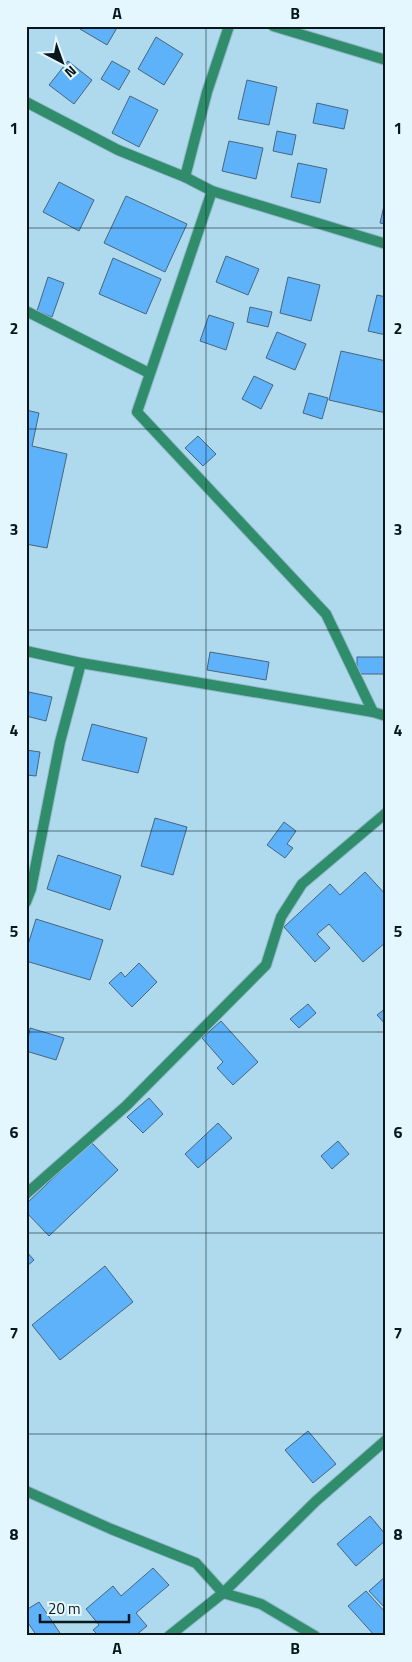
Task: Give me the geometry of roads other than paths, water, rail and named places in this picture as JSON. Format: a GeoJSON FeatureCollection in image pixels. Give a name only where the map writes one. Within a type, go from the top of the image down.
{"type":"FeatureCollection","features":[{"type":"Feature","properties":{"kind":"street"},"geometry":{"type":"LineString","coordinates":[[185,177],[207,92],[228,26]]}},
{"type":"Feature","properties":{"kind":"street"},"geometry":{"type":"LineString","coordinates":[[273,26],[386,60]]}},
{"type":"Feature","properties":{"kind":"street"},"geometry":{"type":"LineString","coordinates":[[26,102],[118,150],[185,177],[212,191],[386,244]]}},
{"type":"Feature","properties":{"kind":"street"},"geometry":{"type":"LineString","coordinates":[[212,191],[137,412],[326,614],[373,712]]}},
{"type":"Feature","properties":{"kind":"street"},"geometry":{"type":"LineString","coordinates":[[26,311],[150,373]]}},
{"type":"Feature","properties":{"kind":"street"},"geometry":{"type":"LineString","coordinates":[[26,651],[80,663],[373,712],[386,716]]}},
{"type":"Feature","properties":{"kind":"street"},"geometry":{"type":"LineString","coordinates":[[26,902],[31,889],[60,742],[80,663]]}},
{"type":"Feature","properties":{"kind":"street"},"geometry":{"type":"LineString","coordinates":[[26,1194],[126,1106],[266,965],[281,917],[302,884],[386,814]]}},
{"type":"Feature","properties":{"kind":"street"},"geometry":{"type":"LineString","coordinates":[[169,1636],[222,1593],[316,1501],[386,1440]]}},
{"type":"Feature","properties":{"kind":"street"},"geometry":{"type":"LineString","coordinates":[[26,1491],[196,1563],[222,1593],[261,1604],[315,1636]]}}]}
